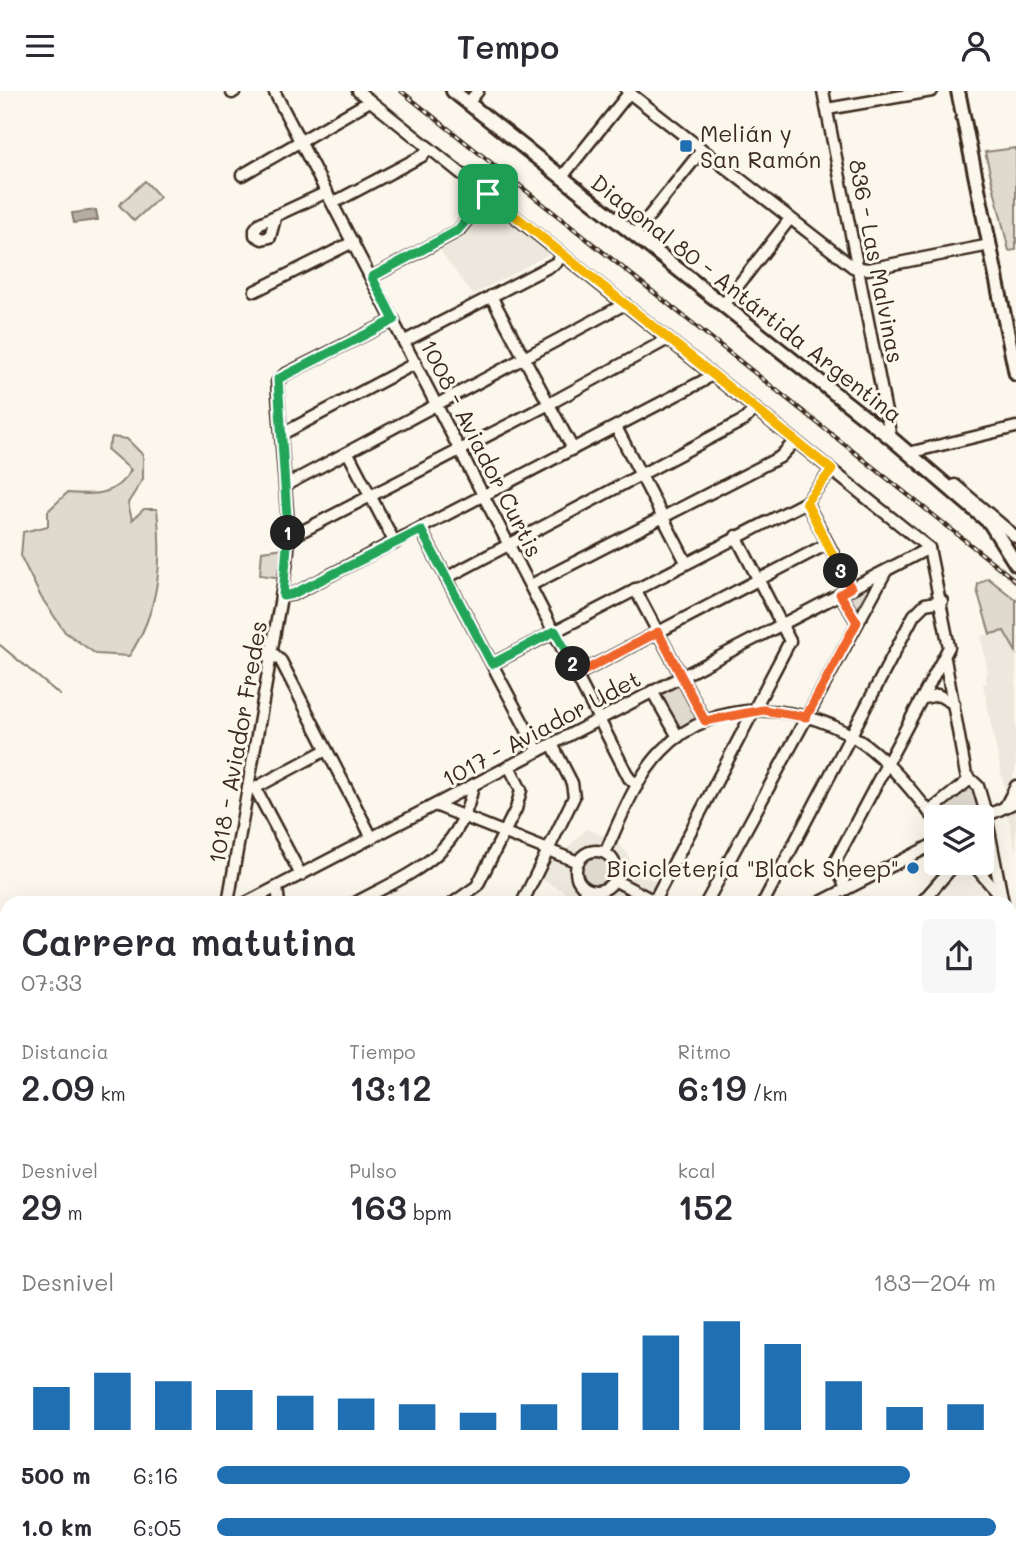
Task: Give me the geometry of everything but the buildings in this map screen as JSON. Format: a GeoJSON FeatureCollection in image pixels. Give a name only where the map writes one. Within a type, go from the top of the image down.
{"type":"FeatureCollection","features":[{"type":"Feature","properties":{"kind":"main road","name":"Diagonal 80 - Antártida Argentina"},"geometry":{"type":"LineString","coordinates":[[453,91],[911,456]]}},
{"type":"Feature","properties":{"kind":"main road"},"geometry":{"type":"LineString","coordinates":[[958,91],[1016,374]]}},
{"type":"Feature","properties":{"kind":"main road"},"geometry":{"type":"LineString","coordinates":[[911,456],[990,523],[1016,565]]}},
{"type":"Feature","properties":{"kind":"street","name":"1008 - Aviador Curtis"},"geometry":{"type":"LineString","coordinates":[[274,91],[578,674],[629,778],[637,785]]}},
{"type":"Feature","properties":{"kind":"street"},"geometry":{"type":"LineString","coordinates":[[358,91],[929,548],[950,640],[945,659],[835,862],[846,889]]}},
{"type":"Feature","properties":{"kind":"street"},"geometry":{"type":"LineString","coordinates":[[468,103],[478,91]]}},
{"type":"Feature","properties":{"kind":"street","name":"836 - Las Malvinas"},"geometry":{"type":"LineString","coordinates":[[823,91],[891,438]]}},
{"type":"Feature","properties":{"kind":"street"},"geometry":{"type":"LineString","coordinates":[[827,109],[932,91]]}},
{"type":"Feature","properties":{"kind":"street"},"geometry":{"type":"LineString","coordinates":[[562,177],[628,92],[789,220],[841,260],[858,269],[990,245]]}},
{"type":"Feature","properties":{"kind":"street"},"geometry":{"type":"LineString","coordinates":[[242,175],[370,101]]}},
{"type":"Feature","properties":{"kind":"street"},"geometry":{"type":"LineString","coordinates":[[333,203],[422,156],[429,148]]}},
{"type":"Feature","properties":{"kind":"street"},"geometry":{"type":"LineString","coordinates":[[634,235],[702,150]]}},
{"type":"Feature","properties":{"kind":"street"},"geometry":{"type":"LineString","coordinates":[[275,218],[327,192]]}},
{"type":"Feature","properties":{"kind":"street"},"geometry":{"type":"LineString","coordinates":[[372,277],[457,231],[488,194]]}},
{"type":"Feature","properties":{"kind":"street"},"geometry":{"type":"LineString","coordinates":[[723,305],[789,220]]}},
{"type":"Feature","properties":{"kind":"street"},"geometry":{"type":"LineString","coordinates":[[255,291],[353,242]]}},
{"type":"Feature","properties":{"kind":"street"},"geometry":{"type":"LineString","coordinates":[[405,341],[556,263],[563,255]]}},
{"type":"Feature","properties":{"kind":"street"},"geometry":{"type":"LineString","coordinates":[[491,296],[573,449]]}},
{"type":"Feature","properties":{"kind":"street"},"geometry":{"type":"LineString","coordinates":[[286,485],[625,304]]}},
{"type":"Feature","properties":{"kind":"street","name":"1018 - Aviador Fredes"},"geometry":{"type":"LineString","coordinates":[[229,896],[252,787],[283,596],[289,538],[278,379],[394,320]]}},
{"type":"Feature","properties":{"kind":"street"},"geometry":{"type":"LineString","coordinates":[[289,538],[550,404],[668,339]]}},
{"type":"Feature","properties":{"kind":"street"},"geometry":{"type":"LineString","coordinates":[[282,434],[416,363]]}},
{"type":"Feature","properties":{"kind":"street"},"geometry":{"type":"LineString","coordinates":[[283,596],[293,594],[421,530],[703,381],[711,374]]}},
{"type":"Feature","properties":{"kind":"street"},"geometry":{"type":"LineString","coordinates":[[446,578],[744,420],[755,409]]}},
{"type":"Feature","properties":{"kind":"street"},"geometry":{"type":"LineString","coordinates":[[616,426],[686,562]]}},
{"type":"Feature","properties":{"kind":"street"},"geometry":{"type":"LineString","coordinates":[[911,456],[1016,427]]}},
{"type":"Feature","properties":{"kind":"street"},"geometry":{"type":"LineString","coordinates":[[531,585],[780,457],[795,441]]}},
{"type":"Feature","properties":{"kind":"street"},"geometry":{"type":"LineString","coordinates":[[348,453],[395,543]]}},
{"type":"Feature","properties":{"kind":"street","name":"Diagonal 80 - Antártida Argentina"},"geometry":{"type":"LineString","coordinates":[[911,456],[977,502],[1016,537]]}},
{"type":"Feature","properties":{"kind":"street"},"geometry":{"type":"LineString","coordinates":[[492,664],[806,502],[832,470]]}},
{"type":"Feature","properties":{"kind":"street"},"geometry":{"type":"LineString","coordinates":[[806,502],[851,588]]}},
{"type":"Feature","properties":{"kind":"street"},"geometry":{"type":"LineString","coordinates":[[421,530],[538,751]]}},
{"type":"Feature","properties":{"kind":"street"},"geometry":{"type":"LineString","coordinates":[[659,896],[789,645],[789,636],[736,536]]}},
{"type":"Feature","properties":{"kind":"street"},"geometry":{"type":"LineString","coordinates":[[578,674],[827,544]]}},
{"type":"Feature","properties":{"kind":"street","name":"1017 - Aviador Udet"},"geometry":{"type":"LineString","coordinates":[[260,896],[929,548]]}},
{"type":"Feature","properties":{"kind":"street"},"geometry":{"type":"LineString","coordinates":[[710,896],[886,571]]}},
{"type":"Feature","properties":{"kind":"street"},"geometry":{"type":"LineString","coordinates":[[635,589],[705,721]]}},
{"type":"Feature","properties":{"kind":"street"},"geometry":{"type":"LineString","coordinates":[[840,594],[857,622]]}},
{"type":"Feature","properties":{"kind":"street"},"geometry":{"type":"LineString","coordinates":[[767,896],[916,611],[925,604],[942,601]]}},
{"type":"Feature","properties":{"kind":"street"},"geometry":{"type":"LineString","coordinates":[[272,652],[281,661],[372,838]]}},
{"type":"Feature","properties":{"kind":"street"},"geometry":{"type":"LineString","coordinates":[[945,659],[969,781],[978,786],[981,805]]}},
{"type":"Feature","properties":{"kind":"street"},"geometry":{"type":"LineString","coordinates":[[652,691],[678,737]]}},
{"type":"Feature","properties":{"kind":"street"},"geometry":{"type":"LineString","coordinates":[[924,698],[938,695],[954,704]]}},
{"type":"Feature","properties":{"kind":"street"},"geometry":{"type":"LineString","coordinates":[[605,853],[637,785],[656,757],[678,737],[705,721],[754,711],[806,717],[850,735],[887,765],[924,806]]}},
{"type":"Feature","properties":{"kind":"street"},"geometry":{"type":"LineString","coordinates":[[526,896],[575,793],[552,744]]}},
{"type":"Feature","properties":{"kind":"street"},"geometry":{"type":"LineString","coordinates":[[301,875],[252,787],[326,750]]}},
{"type":"Feature","properties":{"kind":"street"},"geometry":{"type":"LineString","coordinates":[[462,896],[477,885],[521,794],[509,766]]}},
{"type":"Feature","properties":{"kind":"street"},"geometry":{"type":"LineString","coordinates":[[937,805],[969,781]]}},
{"type":"Feature","properties":{"kind":"street"},"geometry":{"type":"LineString","coordinates":[[368,896],[432,861],[462,816],[473,785]]}},
{"type":"Feature","properties":{"kind":"street"},"geometry":{"type":"LineString","coordinates":[[1004,808],[1016,786]]}},
{"type":"Feature","properties":{"kind":"street"},"geometry":{"type":"LineString","coordinates":[[994,816],[1016,802]]}},
{"type":"Feature","properties":{"kind":"street"},"geometry":{"type":"LineString","coordinates":[[435,805],[578,862]]}},
{"type":"Feature","properties":{"kind":"street"},"geometry":{"type":"LineString","coordinates":[[832,896],[924,849]]}},
{"type":"Feature","properties":{"kind":"street"},"geometry":{"type":"LineString","coordinates":[[586,853],[605,853],[614,862],[614,880],[599,891],[586,889],[576,874],[578,862],[586,853]]}},
{"type":"Feature","properties":{"kind":"street"},"geometry":{"type":"LineString","coordinates":[[994,864],[1002,896]]}},
{"type":"Feature","properties":{"kind":"street"},"geometry":{"type":"LineString","coordinates":[[927,896],[946,875]]}},
{"type":"Feature","properties":{"kind":"street"},"geometry":{"type":"LineString","coordinates":[[982,875],[999,896]]}},
{"type":"Feature","properties":{"kind":"street"},"geometry":{"type":"LineString","coordinates":[[614,880],[645,896]]}},
{"type":"Feature","properties":{"kind":"street"},"geometry":{"type":"LineString","coordinates":[[277,888],[278,896]]}},
{"type":"Feature","properties":{"kind":"street"},"geometry":{"type":"LineString","coordinates":[[582,896],[586,889]]}},
{"type":"Feature","properties":{"kind":"shaded area"},"geometry":{"type":"Polygon","coordinates":[[[1016,148],[1016,250],[1009,251],[985,152],[1016,148]]]}},
{"type":"Feature","properties":{"kind":"shaded area"},"geometry":{"type":"Polygon","coordinates":[[[145,181],[160,197],[134,221],[119,205],[145,181]]]}},
{"type":"Feature","properties":{"kind":"shaded area"},"geometry":{"type":"Polygon","coordinates":[[[492,207],[549,254],[473,295],[438,248],[467,233],[492,207]]]}},
{"type":"Feature","properties":{"kind":"shaded area"},"geometry":{"type":"Polygon","coordinates":[[[96,210],[98,220],[74,223],[72,213],[96,210]]]}},
{"type":"Feature","properties":{"kind":"shaded area"},"geometry":{"type":"Polygon","coordinates":[[[112,437],[127,439],[143,455],[143,479],[128,503],[132,520],[144,509],[157,509],[159,529],[159,567],[153,604],[129,656],[96,654],[65,632],[41,597],[21,557],[23,532],[48,526],[48,511],[67,493],[104,492],[125,479],[131,470],[107,449],[112,437]]]}},
{"type":"Feature","properties":{"kind":"shaded area"},"geometry":{"type":"Polygon","coordinates":[[[285,548],[283,578],[260,575],[262,551],[285,548]]]}},
{"type":"Feature","properties":{"kind":"shaded area"},"geometry":{"type":"Polygon","coordinates":[[[876,576],[855,611],[842,595],[876,576]]]}},
{"type":"Feature","properties":{"kind":"shaded area"},"geometry":{"type":"Polygon","coordinates":[[[988,578],[1016,600],[1016,652],[1004,631],[990,634],[977,590],[978,584],[988,578]]]}},
{"type":"Feature","properties":{"kind":"shaded area"},"geometry":{"type":"Polygon","coordinates":[[[1004,631],[1016,652],[1016,767],[1006,797],[983,684],[987,683],[988,673],[981,636],[1004,631]]]}},
{"type":"Feature","properties":{"kind":"shaded area"},"geometry":{"type":"Polygon","coordinates":[[[679,683],[697,719],[676,731],[657,694],[679,683]]]}},
{"type":"Feature","properties":{"kind":"shaded area"},"geometry":{"type":"Polygon","coordinates":[[[967,785],[974,788],[979,805],[943,805],[967,785]]]}},
{"type":"Feature","properties":{"kind":"shaded area"},"geometry":{"type":"Polygon","coordinates":[[[1016,808],[1016,852],[1007,812],[1016,808]]]}},
{"type":"Feature","properties":{"kind":"shaded area"},"geometry":{"type":"Polygon","coordinates":[[[587,829],[609,838],[602,849],[589,849],[575,857],[562,853],[587,829]]]}},
{"type":"Feature","properties":{"kind":"shaded area"},"geometry":{"type":"Polygon","coordinates":[[[615,839],[628,854],[632,869],[659,883],[654,894],[620,879],[618,860],[610,851],[615,839]]]}},
{"type":"Feature","properties":{"kind":"shaded area"},"geometry":{"type":"Polygon","coordinates":[[[596,853],[608,859],[614,871],[608,883],[596,889],[584,883],[578,871],[584,859],[596,853]]]}},
{"type":"Feature","properties":{"kind":"shaded area"},"geometry":{"type":"Polygon","coordinates":[[[548,854],[576,864],[574,876],[581,892],[579,896],[569,896],[537,877],[548,854]]]}},
{"type":"Feature","properties":{"kind":"shaded area"},"geometry":{"type":"Polygon","coordinates":[[[614,884],[638,896],[600,896],[614,884]]]}},
{"type":"Feature","properties":{"kind":"waterway"},"geometry":{"type":"LineString","coordinates":[[0,645],[60,695]]}},
{"type":"Feature","properties":{"kind":"railway"},"geometry":{"type":"LineString","coordinates":[[401,91],[1016,581]]}},
{"type":"Feature","properties":{"kind":"place","name":"Melián y San Ramón"},"geometry":{"type":"Point","coordinates":[686,146]}},
{"type":"Feature","properties":{"kind":"place","name":"Bicicletería \"Black Sheep\""},"geometry":{"type":"Point","coordinates":[913,868]}},
{"type":"Feature","properties":{"kind":"route"},"geometry":{"type":"LineString","coordinates":[[488,194],[832,470],[806,502],[851,588],[840,594],[857,622],[806,717],[763,710],[705,721],[658,632],[578,674],[555,631],[492,664],[421,530],[293,594],[283,596],[289,538],[278,379],[394,320],[372,277],[453,234],[463,226],[488,194]]}}]}
